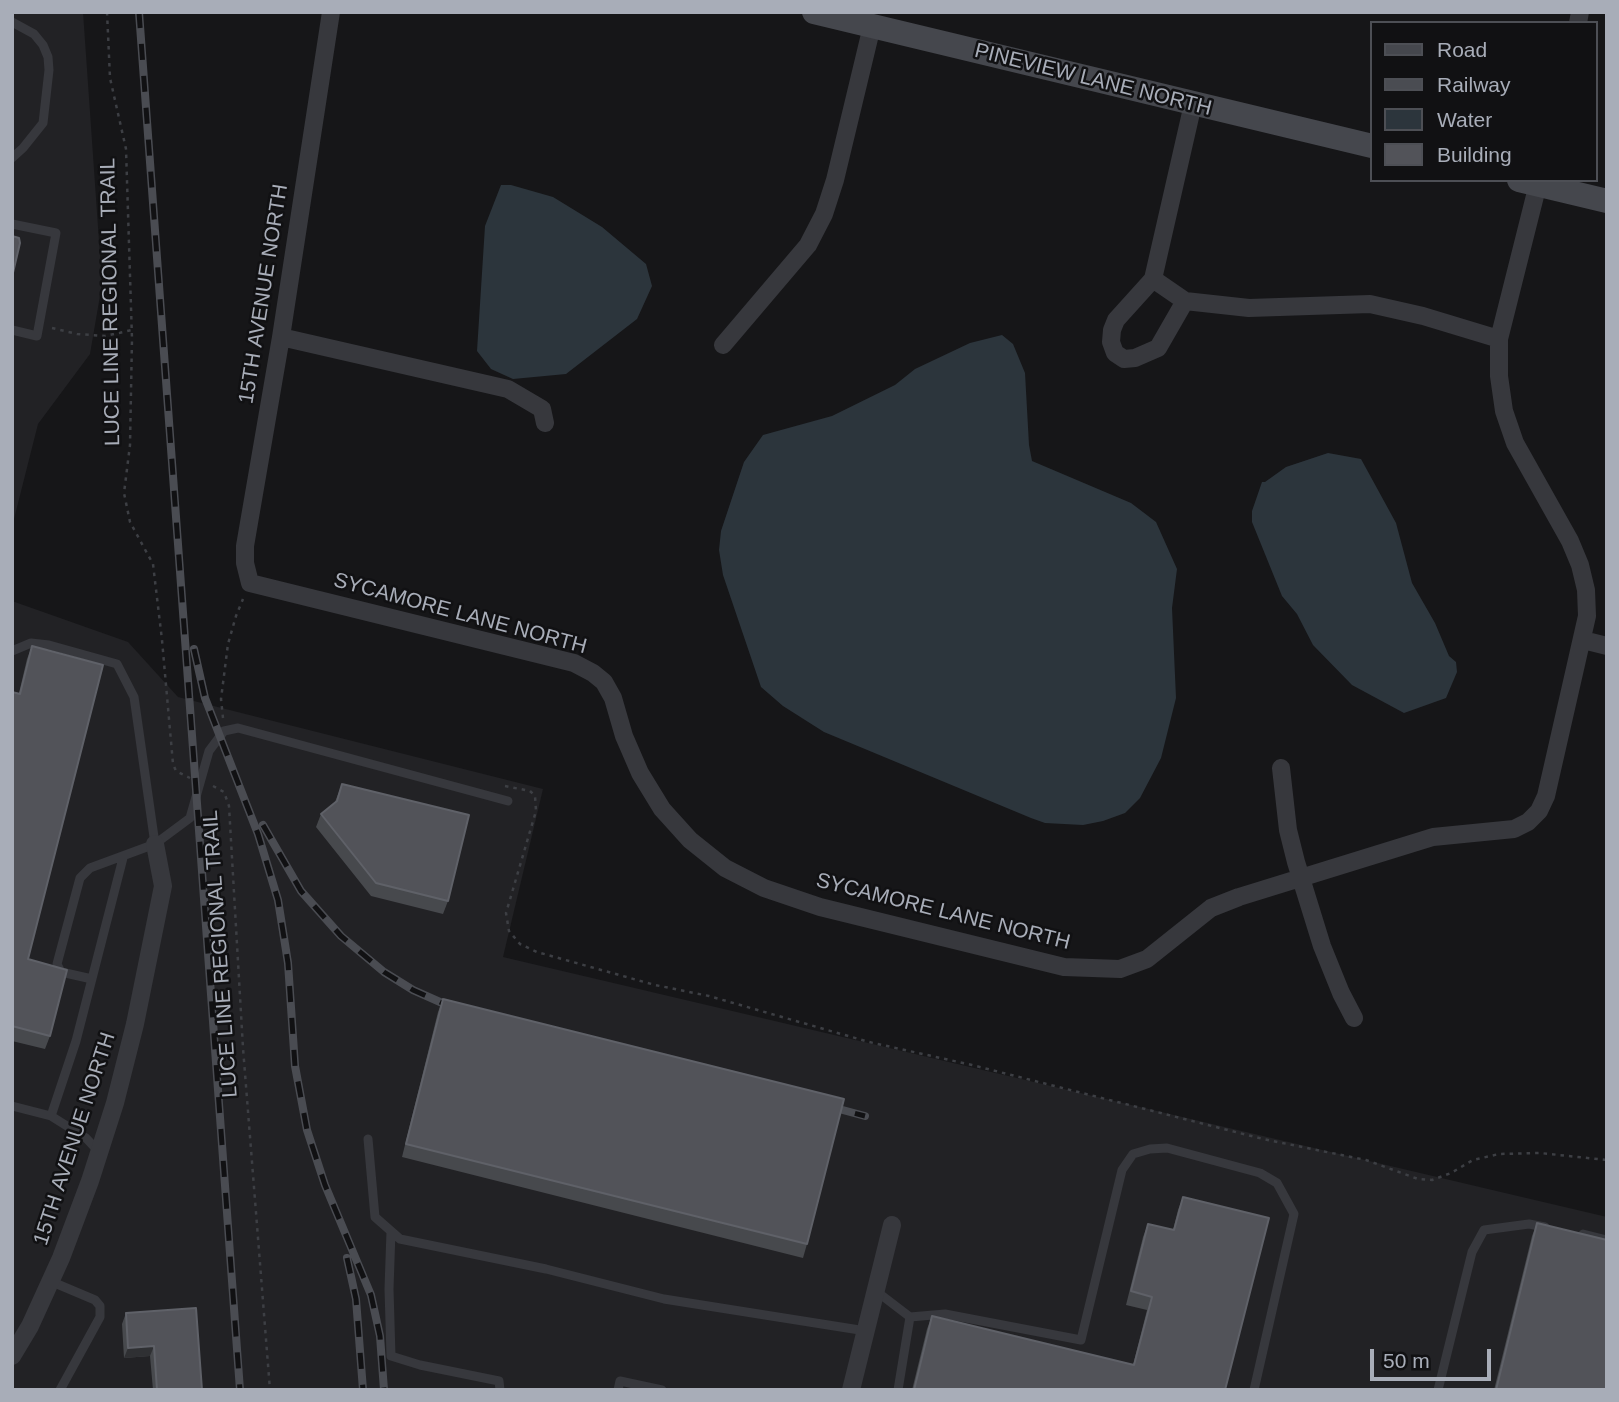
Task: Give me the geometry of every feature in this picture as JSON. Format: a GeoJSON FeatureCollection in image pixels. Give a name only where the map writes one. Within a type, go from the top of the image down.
{"type":"FeatureCollection","features":[{"type":"Feature","properties":{"kind":"street","name":"15TH AVENUE NORTH"},"geometry":{"type":"LineString","coordinates":[[250,583],[245,563],[245,546],[281,337],[331,12]]}},
{"type":"Feature","properties":{"kind":"street","name":"PINEVIEW LANE NORTH"},"geometry":{"type":"LineString","coordinates":[[814,12],[1370,146]]}},
{"type":"Feature","properties":{"kind":"street"},"geometry":{"type":"LineString","coordinates":[[723,345],[808,244],[824,214],[835,180],[872,26]]}},
{"type":"Feature","properties":{"kind":"street"},"geometry":{"type":"LineString","coordinates":[[1185,301],[1158,348],[1135,358],[1124,359],[1115,353],[1111,342],[1116,320],[1153,279],[1193,104]]}},
{"type":"Feature","properties":{"kind":"street"},"geometry":{"type":"LineString","coordinates":[[1532,182],[1607,201]]}},
{"type":"Feature","properties":{"kind":"street","name":"SYCAMORE LANE NORTH"},"geometry":{"type":"LineString","coordinates":[[250,583],[573,663],[593,673],[604,682],[640,773],[662,809],[690,840],[725,868],[764,888],[820,907],[1063,967],[1120,969],[1147,959],[1211,908],[1433,837],[1514,829],[1528,822],[1539,811],[1546,796],[1587,616],[1586,590],[1580,565],[1570,541],[1515,443],[1499,376],[1499,339],[1532,182]]}},
{"type":"Feature","properties":{"kind":"street"},"geometry":{"type":"LineString","coordinates":[[1153,279],[1185,301],[1249,308],[1370,304],[1423,316],[1499,339]]}},
{"type":"Feature","properties":{"kind":"street"},"geometry":{"type":"LineString","coordinates":[[281,337],[508,389],[542,409],[545,424]]}},
{"type":"Feature","properties":{"kind":"street"},"geometry":{"type":"LineString","coordinates":[[1583,640],[1607,646]]}},
{"type":"Feature","properties":{"kind":"street"},"geometry":{"type":"LineString","coordinates":[[1281,768],[1288,830],[1301,878],[1322,946],[1354,1017]]}},
{"type":"Feature","properties":{"kind":"street","name":"15TH AVENUE NORTH"},"geometry":{"type":"LineString","coordinates":[[12,1356],[30,1326],[66,1245],[99,1152],[135,1024],[163,886],[155,844]]}},
{"type":"Feature","properties":{"kind":"street"},"geometry":{"type":"LineString","coordinates":[[851,1390],[892,1225]]}},
{"type":"Feature","properties":{"kind":"lane"},"geometry":{"type":"LineString","coordinates":[[12,22],[34,34],[43,45],[49,70],[43,123],[12,158]]}},
{"type":"Feature","properties":{"kind":"lane"},"geometry":{"type":"LineString","coordinates":[[12,224],[56,233],[37,335],[12,330]]}},
{"type":"Feature","properties":{"kind":"lane"},"geometry":{"type":"LineString","coordinates":[[12,651],[31,643],[49,645],[117,664],[134,697],[155,844]]}},
{"type":"Feature","properties":{"kind":"lane"},"geometry":{"type":"LineString","coordinates":[[92,979],[61,972],[57,964],[80,878],[90,868],[155,844],[190,818],[209,751],[223,731],[238,728],[508,801]]}},
{"type":"Feature","properties":{"kind":"lane"},"geometry":{"type":"LineString","coordinates":[[51,1116],[69,1066],[123,858]]}},
{"type":"Feature","properties":{"kind":"lane"},"geometry":{"type":"LineString","coordinates":[[12,1106],[51,1116],[86,1138],[99,1152]]}},
{"type":"Feature","properties":{"kind":"lane"},"geometry":{"type":"LineString","coordinates":[[368,1139],[375,1217],[400,1239],[546,1269],[664,1299],[866,1331]]}},
{"type":"Feature","properties":{"kind":"lane"},"geometry":{"type":"LineString","coordinates":[[876,1291],[910,1317],[945,1314],[1082,1340],[1122,1170],[1133,1154],[1167,1148],[1260,1173],[1277,1184],[1294,1214],[1254,1390]]}},
{"type":"Feature","properties":{"kind":"lane"},"geometry":{"type":"LineString","coordinates":[[1438,1390],[1472,1252],[1484,1230],[1529,1224],[1550,1227]]}},
{"type":"Feature","properties":{"kind":"lane"},"geometry":{"type":"LineString","coordinates":[[391,1231],[391,1356],[499,1381],[500,1390]]}},
{"type":"Feature","properties":{"kind":"lane"},"geometry":{"type":"LineString","coordinates":[[1572,1232],[1607,1240]]}},
{"type":"Feature","properties":{"kind":"lane"},"geometry":{"type":"LineString","coordinates":[[50,1282],[95,1300],[100,1306],[100,1317],[60,1390]]}},
{"type":"Feature","properties":{"kind":"lane"},"geometry":{"type":"LineString","coordinates":[[898,1390],[910,1317]]}},
{"type":"Feature","properties":{"kind":"lane"},"geometry":{"type":"LineString","coordinates":[[618,1390],[620,1381],[662,1390]]}},
{"type":"Feature","properties":{"kind":"path","name":"LUCE LINE REGIONAL TRAIL"},"geometry":{"type":"LineString","coordinates":[[107,12],[110,78],[125,149],[132,330],[130,445],[124,493],[130,522],[153,564],[173,764],[176,771],[183,775],[224,792],[229,806],[243,1048],[270,1390]]}},
{"type":"Feature","properties":{"kind":"path"},"geometry":{"type":"LineString","coordinates":[[39,325],[77,334],[105,336],[132,330]]}},
{"type":"Feature","properties":{"kind":"path"},"geometry":{"type":"LineString","coordinates":[[223,731],[221,699],[228,644],[236,615],[250,583]]}},
{"type":"Feature","properties":{"kind":"path"},"geometry":{"type":"LineString","coordinates":[[526,843],[506,913],[509,931],[520,944],[537,952],[655,985],[709,996],[869,1042],[972,1065],[1263,1139],[1366,1160],[1418,1179],[1432,1180],[1473,1160],[1499,1154],[1540,1153],[1607,1160]]}},
{"type":"Feature","properties":{"kind":"shaded area"},"geometry":{"type":"Polygon","coordinates":[[[12,12],[83,12],[102,284],[90,354],[38,424],[12,527],[12,12]]]}},
{"type":"Feature","properties":{"kind":"shaded area"},"geometry":{"type":"Polygon","coordinates":[[[12,601],[128,642],[178,697],[543,789],[503,957],[1607,1217],[1607,1390],[12,1390],[12,601]]]}},
{"type":"Feature","properties":{"kind":"water"},"geometry":{"type":"Polygon","coordinates":[[[501,185],[511,185],[553,197],[602,227],[646,264],[652,286],[637,319],[566,374],[513,379],[491,369],[477,351],[485,226],[501,185]]]}},
{"type":"Feature","properties":{"kind":"water"},"geometry":{"type":"Polygon","coordinates":[[[1002,335],[1013,344],[1025,373],[1032,461],[1131,503],[1156,522],[1177,569],[1172,608],[1176,698],[1161,758],[1140,798],[1125,813],[1083,825],[1045,823],[1031,818],[824,732],[783,706],[761,687],[723,575],[719,550],[721,531],[744,462],[763,435],[832,416],[895,385],[915,369],[970,343],[1002,335]]]}},
{"type":"Feature","properties":{"kind":"water"},"geometry":{"type":"Polygon","coordinates":[[[1328,453],[1361,459],[1396,523],[1412,583],[1435,623],[1449,656],[1456,662],[1457,672],[1446,698],[1404,713],[1352,685],[1313,645],[1297,614],[1282,596],[1252,522],[1252,511],[1262,482],[1286,467],[1328,453]]]}},
{"type":"Feature","properties":{"kind":"building"},"geometry":{"type":"Polygon","coordinates":[[[12,236],[19,238],[20,243],[12,277],[12,236]]]}},
{"type":"Feature","properties":{"kind":"building"},"geometry":{"type":"Polygon","coordinates":[[[32,646],[103,665],[28,959],[67,970],[50,1036],[12,1026],[12,692],[20,694],[32,646]]]}},
{"type":"Feature","properties":{"kind":"building"},"geometry":{"type":"Polygon","coordinates":[[[342,784],[469,815],[448,901],[376,883],[321,814],[337,801],[342,784]]]}},
{"type":"Feature","properties":{"kind":"building"},"geometry":{"type":"Polygon","coordinates":[[[443,999],[844,1099],[807,1244],[406,1144],[443,999]]]}},
{"type":"Feature","properties":{"kind":"building"},"geometry":{"type":"Polygon","coordinates":[[[1183,1197],[1269,1218],[1225,1390],[914,1390],[932,1316],[1134,1365],[1152,1297],[1131,1291],[1148,1224],[1174,1230],[1183,1197]]]}},
{"type":"Feature","properties":{"kind":"building"},"geometry":{"type":"Polygon","coordinates":[[[1537,1223],[1607,1240],[1607,1390],[1496,1390],[1537,1223]]]}},
{"type":"Feature","properties":{"kind":"building"},"geometry":{"type":"Polygon","coordinates":[[[196,1308],[202,1390],[157,1390],[154,1346],[128,1348],[126,1313],[196,1308]]]}},
{"type":"Feature","properties":{"kind":"railway"},"geometry":{"type":"LineString","coordinates":[[139,12],[240,1390]]}},
{"type":"Feature","properties":{"kind":"railway"},"geometry":{"type":"LineString","coordinates":[[194,649],[205,698],[258,834],[278,900],[288,963],[295,1066],[307,1130],[325,1185],[371,1295],[380,1336],[384,1390]]}},
{"type":"Feature","properties":{"kind":"railway"},"geometry":{"type":"LineString","coordinates":[[263,825],[301,891],[341,936],[384,972],[413,990],[458,1010]]}},
{"type":"Feature","properties":{"kind":"railway"},"geometry":{"type":"LineString","coordinates":[[824,1105],[865,1116]]}},
{"type":"Feature","properties":{"kind":"railway"},"geometry":{"type":"LineString","coordinates":[[347,1258],[356,1299],[363,1390]]}}]}
